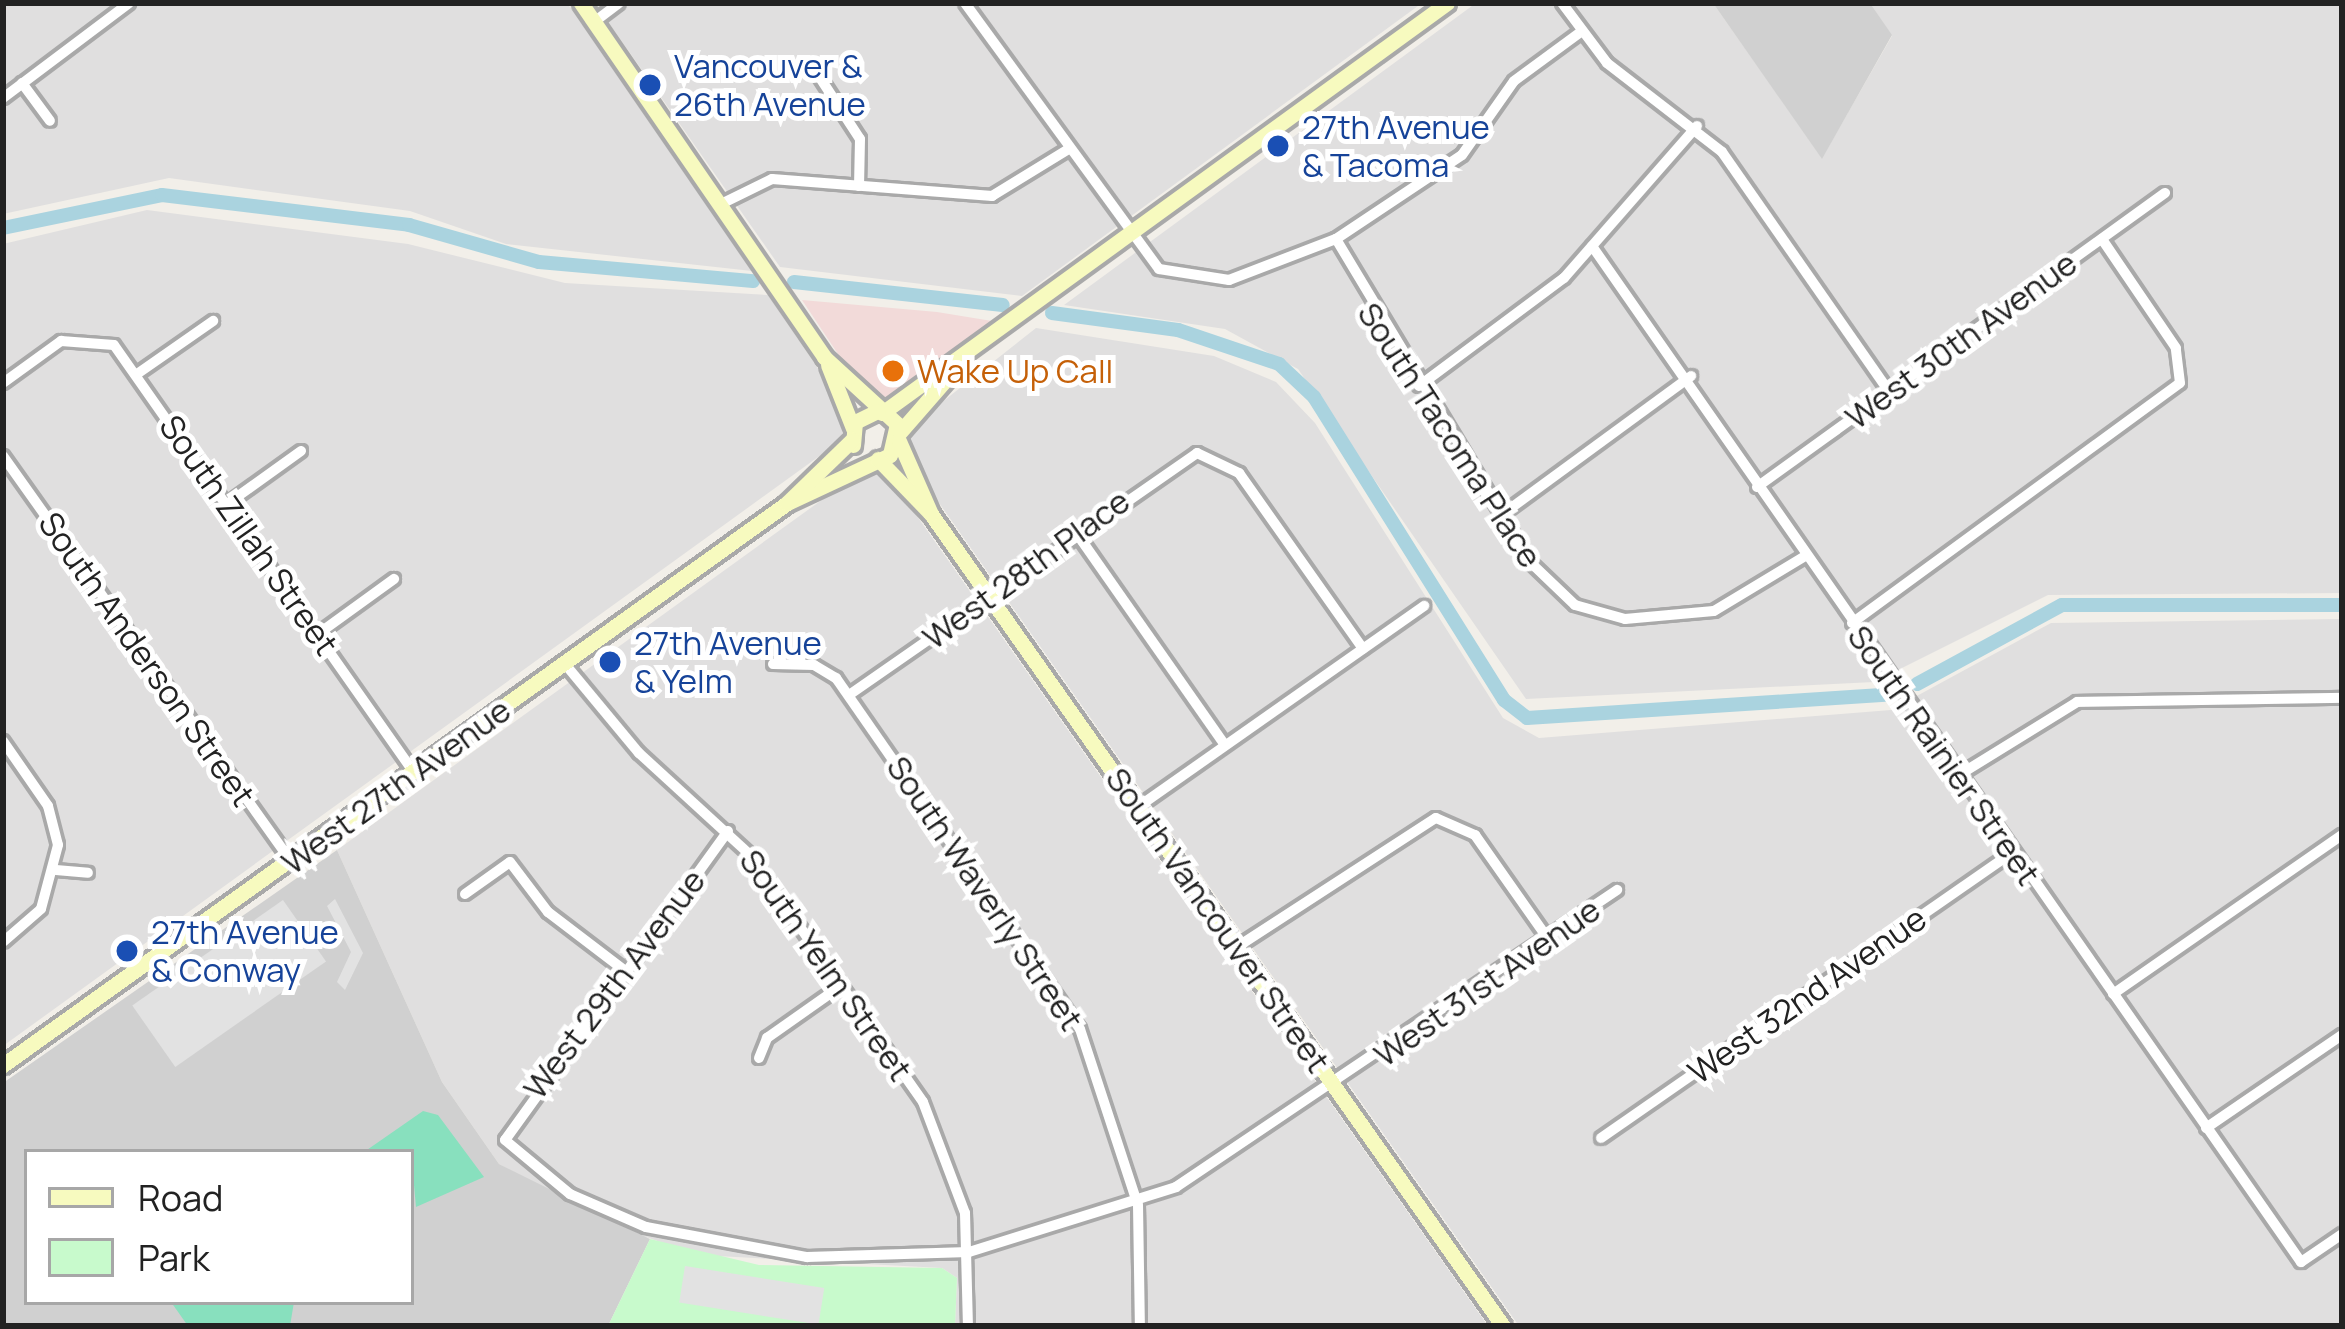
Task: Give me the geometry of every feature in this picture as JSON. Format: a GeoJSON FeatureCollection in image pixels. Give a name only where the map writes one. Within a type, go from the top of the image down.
{"type":"FeatureCollection","features":[{"type":"Feature","properties":{"kind":"main road"},"geometry":{"type":"LineString","coordinates":[[581,3],[824,357],[899,436]]}},
{"type":"Feature","properties":{"kind":"main road","name":"West 27th Avenue"},"geometry":{"type":"LineString","coordinates":[[787,503],[852,434],[880,412],[949,375],[1127,235],[1447,3]]}},
{"type":"Feature","properties":{"kind":"main road"},"geometry":{"type":"LineString","coordinates":[[824,357],[852,434],[876,460]]}},
{"type":"Feature","properties":{"kind":"main road","name":"West 27th Avenue"},"geometry":{"type":"LineString","coordinates":[[4,1064],[415,774],[787,503],[876,460],[949,375]]}},
{"type":"Feature","properties":{"kind":"main road","name":"South Vancouver Street"},"geometry":{"type":"LineString","coordinates":[[899,436],[932,514]]}},
{"type":"Feature","properties":{"kind":"main road","name":"South Vancouver Street"},"geometry":{"type":"LineString","coordinates":[[876,460],[932,514],[1503,1326]]}},
{"type":"Feature","properties":{"kind":"street"},"geometry":{"type":"LineString","coordinates":[[3,98],[129,3]]}},
{"type":"Feature","properties":{"kind":"street"},"geometry":{"type":"LineString","coordinates":[[594,22],[619,3]]}},
{"type":"Feature","properties":{"kind":"street"},"geometry":{"type":"LineString","coordinates":[[965,3],[1127,235],[1159,269],[1211,282],[1336,239],[1462,155],[1514,82],[1582,32]]}},
{"type":"Feature","properties":{"kind":"street"},"geometry":{"type":"LineString","coordinates":[[1562,3],[1582,32],[1697,126],[1889,391]]}},
{"type":"Feature","properties":{"kind":"street"},"geometry":{"type":"LineString","coordinates":[[813,67],[860,139],[859,186]]}},
{"type":"Feature","properties":{"kind":"street"},"geometry":{"type":"LineString","coordinates":[[22,83],[50,121]]}},
{"type":"Feature","properties":{"kind":"street"},"geometry":{"type":"LineString","coordinates":[[1419,386],[1592,246],[1697,126]]}},
{"type":"Feature","properties":{"kind":"street"},"geometry":{"type":"LineString","coordinates":[[719,205],[772,179],[992,196],[1067,150]]}},
{"type":"Feature","properties":{"kind":"street","name":"West 30th Avenue"},"geometry":{"type":"LineString","coordinates":[[1756,487],[2165,193]]}},
{"type":"Feature","properties":{"kind":"street"},"geometry":{"type":"LineString","coordinates":[[1852,623],[2172,393],[2184,369],[2102,238]]}},
{"type":"Feature","properties":{"kind":"street","name":"South Tacoma Place"},"geometry":{"type":"LineString","coordinates":[[1336,239],[1500,516],[1556,592],[1608,617],[1714,611],[1804,556]]}},
{"type":"Feature","properties":{"kind":"street","name":"South Rainier Street"},"geometry":{"type":"LineString","coordinates":[[1592,246],[1690,376],[1756,487],[2301,1262],[2342,1234]]}},
{"type":"Feature","properties":{"kind":"street"},"geometry":{"type":"LineString","coordinates":[[137,374],[213,321]]}},
{"type":"Feature","properties":{"kind":"street","name":"South Zillah Street"},"geometry":{"type":"LineString","coordinates":[[3,383],[61,341],[104,338],[137,374],[415,774]]}},
{"type":"Feature","properties":{"kind":"street"},"geometry":{"type":"LineString","coordinates":[[1500,516],[1690,376]]}},
{"type":"Feature","properties":{"kind":"street"},"geometry":{"type":"LineString","coordinates":[[227,503],[301,451]]}},
{"type":"Feature","properties":{"kind":"street","name":"West 28th Place"},"geometry":{"type":"LineString","coordinates":[[849,695],[1175,461],[1208,454],[1239,473],[1363,649]]}},
{"type":"Feature","properties":{"kind":"street","name":"South Anderson Street"},"geometry":{"type":"LineString","coordinates":[[3,456],[291,862]]}},
{"type":"Feature","properties":{"kind":"street"},"geometry":{"type":"LineString","coordinates":[[1076,531],[1226,745]]}},
{"type":"Feature","properties":{"kind":"street"},"geometry":{"type":"LineString","coordinates":[[318,634],[394,579]]}},
{"type":"Feature","properties":{"kind":"street"},"geometry":{"type":"LineString","coordinates":[[1138,807],[1424,606]]}},
{"type":"Feature","properties":{"kind":"street","name":"South Yelm Street"},"geometry":{"type":"LineString","coordinates":[[565,664],[639,753],[728,831],[842,985],[937,1128],[969,1252],[968,1326]]}},
{"type":"Feature","properties":{"kind":"street","name":"South Waverly Street"},"geometry":{"type":"LineString","coordinates":[[773,664],[814,665],[849,695],[1080,1029],[1138,1204],[1140,1326]]}},
{"type":"Feature","properties":{"kind":"street"},"geometry":{"type":"LineString","coordinates":[[1959,775],[2077,702],[2342,698]]}},
{"type":"Feature","properties":{"kind":"street"},"geometry":{"type":"LineString","coordinates":[[3,742],[56,825],[56,869],[40,909],[3,942]]}},
{"type":"Feature","properties":{"kind":"street"},"geometry":{"type":"LineString","coordinates":[[1237,946],[1412,825],[1446,819],[1475,836],[1548,939]]}},
{"type":"Feature","properties":{"kind":"street","name":"West 29th Avenue"},"geometry":{"type":"LineString","coordinates":[[728,831],[505,1140],[582,1200],[722,1247],[846,1260],[969,1252]]}},
{"type":"Feature","properties":{"kind":"street"},"geometry":{"type":"LineString","coordinates":[[2113,994],[2342,835]]}},
{"type":"Feature","properties":{"kind":"street","name":"West 32nd Avenue"},"geometry":{"type":"LineString","coordinates":[[1600,1138],[2013,852]]}},
{"type":"Feature","properties":{"kind":"street"},"geometry":{"type":"LineString","coordinates":[[465,894],[510,862],[548,913],[624,970]]}},
{"type":"Feature","properties":{"kind":"street"},"geometry":{"type":"LineString","coordinates":[[56,869],[88,873]]}},
{"type":"Feature","properties":{"kind":"street","name":"West 31st Avenue"},"geometry":{"type":"LineString","coordinates":[[969,1252],[1138,1204],[1336,1088],[1617,890]]}},
{"type":"Feature","properties":{"kind":"street"},"geometry":{"type":"LineString","coordinates":[[760,1058],[767,1038],[842,985]]}},
{"type":"Feature","properties":{"kind":"street"},"geometry":{"type":"LineString","coordinates":[[2206,1128],[2342,1034]]}},
{"type":"Feature","properties":{"kind":"shaded area"},"geometry":{"type":"Polygon","coordinates":[[[3,3],[567,3],[752,271],[506,244],[410,211],[169,178],[3,214],[3,3]]]}},
{"type":"Feature","properties":{"kind":"shaded area"},"geometry":{"type":"Polygon","coordinates":[[[595,3],[1422,3],[1022,296],[780,267],[595,3]]]}},
{"type":"Feature","properties":{"kind":"shaded area"},"geometry":{"type":"Polygon","coordinates":[[[1476,3],[1713,3],[1822,158],[1892,36],[1870,3],[2342,3],[2342,593],[2048,595],[1874,682],[1526,699],[1298,369],[1225,329],[1064,305],[1476,3]]]}},
{"type":"Feature","properties":{"kind":"shaded area"},"geometry":{"type":"Polygon","coordinates":[[[1713,3],[1870,3],[1892,35],[1822,159],[1713,3]]]}},
{"type":"Feature","properties":{"kind":"shaded area"},"geometry":{"type":"Polygon","coordinates":[[[147,210],[408,244],[565,283],[768,295],[840,401],[843,439],[3,1046],[3,244],[147,210]]]}},
{"type":"Feature","properties":{"kind":"shaded area"},"geometry":{"type":"Polygon","coordinates":[[[802,300],[992,321],[889,404],[862,390],[802,300]]]}},
{"type":"Feature","properties":{"kind":"shaded area"},"geometry":{"type":"Polygon","coordinates":[[[1036,328],[1214,356],[1276,382],[1315,423],[1503,718],[1539,738],[1891,710],[2051,623],[2342,619],[2342,1326],[1519,1326],[918,473],[907,443],[913,425],[1036,328]]]}},
{"type":"Feature","properties":{"kind":"shaded area"},"geometry":{"type":"Polygon","coordinates":[[[866,468],[888,475],[1488,1326],[955,1326],[957,1278],[942,1268],[698,1255],[600,1221],[499,1164],[442,1082],[337,850],[866,468]]]}},
{"type":"Feature","properties":{"kind":"shaded area"},"geometry":{"type":"Polygon","coordinates":[[[337,850],[442,1082],[499,1164],[650,1239],[608,1326],[3,1326],[3,1083],[337,850]]]}},
{"type":"Feature","properties":{"kind":"shaded area"},"geometry":{"type":"Polygon","coordinates":[[[335,899],[363,953],[345,990],[337,982],[351,952],[327,906],[335,899]]]}},
{"type":"Feature","properties":{"kind":"shaded area"},"geometry":{"type":"Polygon","coordinates":[[[283,900],[326,961],[175,1067],[132,1006],[283,900]]]}},
{"type":"Feature","properties":{"kind":"shaded area"},"geometry":{"type":"Polygon","coordinates":[[[685,1266],[824,1288],[818,1325],[679,1303],[685,1266]]]}},
{"type":"Feature","properties":{"kind":"green space"},"geometry":{"type":"Polygon","coordinates":[[[423,1111],[438,1115],[484,1177],[416,1207],[414,1149],[368,1149],[423,1111]]]}},
{"type":"Feature","properties":{"kind":"green space"},"geometry":{"type":"Polygon","coordinates":[[[650,1239],[759,1265],[942,1268],[957,1278],[955,1326],[608,1326],[650,1239]]]}},
{"type":"Feature","properties":{"kind":"green space"},"geometry":{"type":"Polygon","coordinates":[[[173,1305],[294,1305],[290,1326],[188,1326],[173,1305]]]}},
{"type":"Feature","properties":{"kind":"waterway"},"geometry":{"type":"LineString","coordinates":[[3,228],[162,195],[409,225],[539,262],[753,281]]}},
{"type":"Feature","properties":{"kind":"waterway"},"geometry":{"type":"LineString","coordinates":[[794,282],[1003,305]]}},
{"type":"Feature","properties":{"kind":"waterway"},"geometry":{"type":"LineString","coordinates":[[1052,313],[1178,330],[1279,364],[1314,397],[1504,700],[1527,718],[1885,695]]}},
{"type":"Feature","properties":{"kind":"waterway"},"geometry":{"type":"LineString","coordinates":[[1917,684],[2062,605],[2342,605]]}},
{"type":"Feature","properties":{"kind":"place","name":"Vancouver & 26th Avenue"},"geometry":{"type":"Point","coordinates":[650,85]}},
{"type":"Feature","properties":{"kind":"place","name":"27th Avenue & Tacoma"},"geometry":{"type":"Point","coordinates":[1278,146]}},
{"type":"Feature","properties":{"kind":"place","name":"Wake Up Call"},"geometry":{"type":"Point","coordinates":[893,371]}},
{"type":"Feature","properties":{"kind":"place","name":"27th Avenue & Yelm"},"geometry":{"type":"Point","coordinates":[610,662]}},
{"type":"Feature","properties":{"kind":"place","name":"27th Avenue & Conway"},"geometry":{"type":"Point","coordinates":[127,951]}}]}
